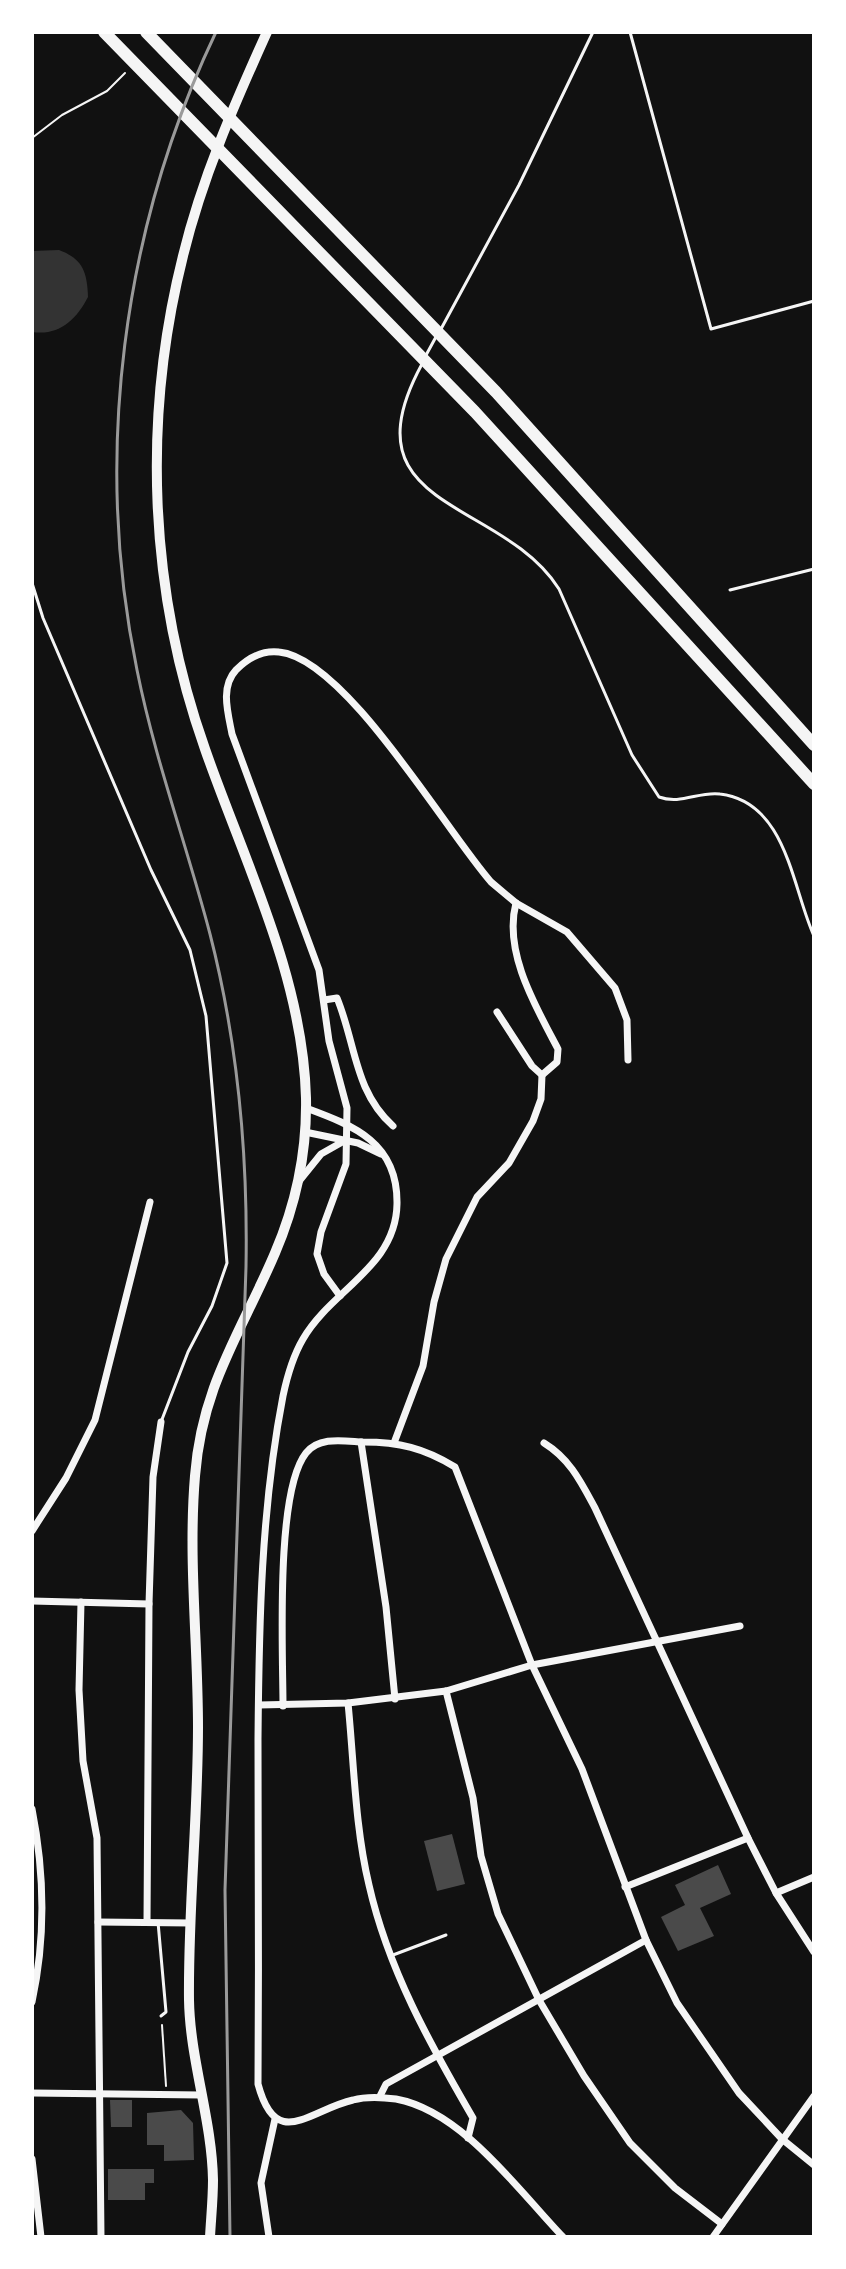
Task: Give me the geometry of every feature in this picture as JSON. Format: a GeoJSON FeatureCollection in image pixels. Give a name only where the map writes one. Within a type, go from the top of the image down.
{"type":"FeatureCollection","features":[{"type":"Feature","properties":{"kind":"highway"},"geometry":{"type":"LineString","coordinates":[[104,32],[475,412],[814,784]]}},
{"type":"Feature","properties":{"kind":"highway"},"geometry":{"type":"LineString","coordinates":[[146,32],[496,392],[814,745]]}},
{"type":"Feature","properties":{"kind":"main road"},"geometry":{"type":"LineString","coordinates":[[210,2237],[213,2177],[189,1998],[198,1722],[193,1499],[201,1429],[220,1365],[278,1246],[298,1182],[306,1108],[303,1055],[289,987],[201,740],[178,663],[164,583],[158,511],[159,402],[170,318],[183,255],[208,172],[267,32]]}},
{"type":"Feature","properties":{"kind":"street"},"geometry":{"type":"LineString","coordinates":[[340,1296],[324,1274],[317,1254],[321,1232],[344,1172],[347,1108],[329,1041],[324,1000],[310,943],[232,734],[226,704],[228,686],[232,674],[247,659],[265,652],[282,652],[317,670],[351,699],[477,866],[516,903],[567,932],[615,988],[627,1020],[628,1060]]}},
{"type":"Feature","properties":{"kind":"street"},"geometry":{"type":"LineString","coordinates":[[394,1443],[423,1366],[434,1302],[446,1259],[477,1197],[509,1163],[533,1121],[541,1099],[542,1075],[557,1062],[558,1049],[536,1007],[513,937],[511,921],[516,903]]}},
{"type":"Feature","properties":{"kind":"street"},"geometry":{"type":"LineString","coordinates":[[324,1000],[337,998],[345,1033],[375,1109],[393,1126]]}},
{"type":"Feature","properties":{"kind":"street"},"geometry":{"type":"LineString","coordinates":[[497,1012],[532,1066],[542,1075]]}},
{"type":"Feature","properties":{"kind":"street"},"geometry":{"type":"LineString","coordinates":[[269,2237],[261,2183],[275,2119],[263,2102],[258,2084],[259,1705],[263,1537],[284,1395],[303,1338],[379,1258],[390,1239],[397,1206],[396,1188],[383,1155],[372,1139],[358,1129],[306,1108]]}},
{"type":"Feature","properties":{"kind":"street"},"geometry":{"type":"LineString","coordinates":[[305,1132],[358,1143],[383,1155]]}},
{"type":"Feature","properties":{"kind":"street"},"geometry":{"type":"LineString","coordinates":[[298,1182],[328,1149],[346,1140]]}},
{"type":"Feature","properties":{"kind":"street"},"geometry":{"type":"LineString","coordinates":[[32,1531],[66,1478],[95,1420],[150,1202]]}},
{"type":"Feature","properties":{"kind":"street"},"geometry":{"type":"LineString","coordinates":[[147,1922],[149,1604],[153,1477],[161,1422]]}},
{"type":"Feature","properties":{"kind":"street"},"geometry":{"type":"LineString","coordinates":[[283,1706],[283,1580],[292,1486],[306,1452],[322,1441],[394,1443],[432,1453],[455,1467],[532,1665],[582,1769],[646,1940],[677,2003],[709,2053],[782,2139],[814,2165]]}},
{"type":"Feature","properties":{"kind":"street"},"geometry":{"type":"LineString","coordinates":[[361,1442],[386,1607],[395,1699]]}},
{"type":"Feature","properties":{"kind":"street"},"geometry":{"type":"LineString","coordinates":[[544,1443],[560,1453],[575,1471],[614,1547],[748,1838],[776,1893],[814,1952]]}},
{"type":"Feature","properties":{"kind":"street"},"geometry":{"type":"LineString","coordinates":[[32,1601],[149,1604]]}},
{"type":"Feature","properties":{"kind":"street"},"geometry":{"type":"LineString","coordinates":[[81,1602],[79,1690],[83,1761],[97,1838],[101,2237]]}},
{"type":"Feature","properties":{"kind":"street"},"geometry":{"type":"LineString","coordinates":[[259,1705],[348,1703],[446,1691],[532,1665],[740,1626]]}},
{"type":"Feature","properties":{"kind":"street"},"geometry":{"type":"LineString","coordinates":[[446,1691],[473,1798],[481,1856],[498,1914],[539,2000],[584,2076],[630,2143],[675,2188],[722,2224]]}},
{"type":"Feature","properties":{"kind":"street"},"geometry":{"type":"LineString","coordinates":[[348,1703],[368,1882],[391,1956],[437,2056],[473,2118],[468,2138]]}},
{"type":"Feature","properties":{"kind":"street"},"geometry":{"type":"LineString","coordinates":[[32,1809],[43,1877],[41,1950],[32,2002]]}},
{"type":"Feature","properties":{"kind":"street"},"geometry":{"type":"LineString","coordinates":[[625,1887],[748,1838]]}},
{"type":"Feature","properties":{"kind":"street"},"geometry":{"type":"LineString","coordinates":[[776,1893],[814,1877]]}},
{"type":"Feature","properties":{"kind":"street"},"geometry":{"type":"LineString","coordinates":[[98,1922],[191,1923]]}},
{"type":"Feature","properties":{"kind":"street"},"geometry":{"type":"LineString","coordinates":[[380,2096],[386,2084],[646,1940]]}},
{"type":"Feature","properties":{"kind":"street"},"geometry":{"type":"LineString","coordinates":[[32,2093],[201,2095]]}},
{"type":"Feature","properties":{"kind":"street"},"geometry":{"type":"LineString","coordinates":[[275,2119],[300,2121],[352,2100],[380,2096],[430,2111],[468,2138],[563,2237]]}},
{"type":"Feature","properties":{"kind":"street"},"geometry":{"type":"LineString","coordinates":[[713,2237],[814,2096]]}},
{"type":"Feature","properties":{"kind":"street"},"geometry":{"type":"LineString","coordinates":[[32,2159],[41,2237]]}},
{"type":"Feature","properties":{"kind":"lane"},"geometry":{"type":"LineString","coordinates":[[593,32],[519,185],[410,385],[402,414],[404,458],[417,481],[522,549],[547,571],[559,589],[632,755],[659,797],[681,800],[721,794],[740,800],[761,815],[786,854],[814,936]]}},
{"type":"Feature","properties":{"kind":"lane"},"geometry":{"type":"LineString","coordinates":[[630,32],[711,329],[814,301]]}},
{"type":"Feature","properties":{"kind":"lane"},"geometry":{"type":"LineString","coordinates":[[730,590],[814,569]]}},
{"type":"Feature","properties":{"kind":"lane"},"geometry":{"type":"LineString","coordinates":[[32,583],[43,618],[151,870],[190,950],[206,1016],[227,1263],[216,1298],[188,1352],[161,1422]]}},
{"type":"Feature","properties":{"kind":"lane"},"geometry":{"type":"LineString","coordinates":[[158,1922],[166,2012],[161,2016]]}},
{"type":"Feature","properties":{"kind":"lane"},"geometry":{"type":"LineString","coordinates":[[391,1956],[446,1935]]}},
{"type":"Feature","properties":{"kind":"path"},"geometry":{"type":"LineString","coordinates":[[32,138],[62,115],[107,91],[128,70]]}},
{"type":"Feature","properties":{"kind":"path"},"geometry":{"type":"LineString","coordinates":[[161,2016],[166,2096]]}},
{"type":"Feature","properties":{"kind":"shaded area"},"geometry":{"type":"Polygon","coordinates":[[[59,250],[74,258],[82,268],[88,297],[66,325],[42,333],[32,332],[32,251],[59,250]]]}},
{"type":"Feature","properties":{"kind":"building"},"geometry":{"type":"Polygon","coordinates":[[[452,1834],[465,1884],[437,1891],[424,1841],[452,1834]]]}},
{"type":"Feature","properties":{"kind":"building"},"geometry":{"type":"Polygon","coordinates":[[[718,1865],[731,1894],[700,1908],[714,1936],[678,1951],[661,1917],[685,1905],[675,1885],[718,1865]]]}},
{"type":"Feature","properties":{"kind":"building"},"geometry":{"type":"Polygon","coordinates":[[[110,2100],[132,2100],[132,2127],[111,2127],[110,2100]]]}},
{"type":"Feature","properties":{"kind":"building"},"geometry":{"type":"Polygon","coordinates":[[[181,2110],[193,2123],[194,2160],[164,2161],[164,2145],[147,2145],[147,2113],[181,2110]]]}},
{"type":"Feature","properties":{"kind":"building"},"geometry":{"type":"Polygon","coordinates":[[[108,2169],[154,2169],[154,2183],[145,2183],[145,2200],[108,2200],[108,2169]]]}},
{"type":"Feature","properties":{"kind":"railway"},"geometry":{"type":"LineString","coordinates":[[216,32],[184,107],[158,185],[138,264],[125,345],[118,426],[118,508],[124,590],[137,670],[220,975],[234,1058],[243,1141],[246,1267],[225,1890],[230,2237]]}}]}
